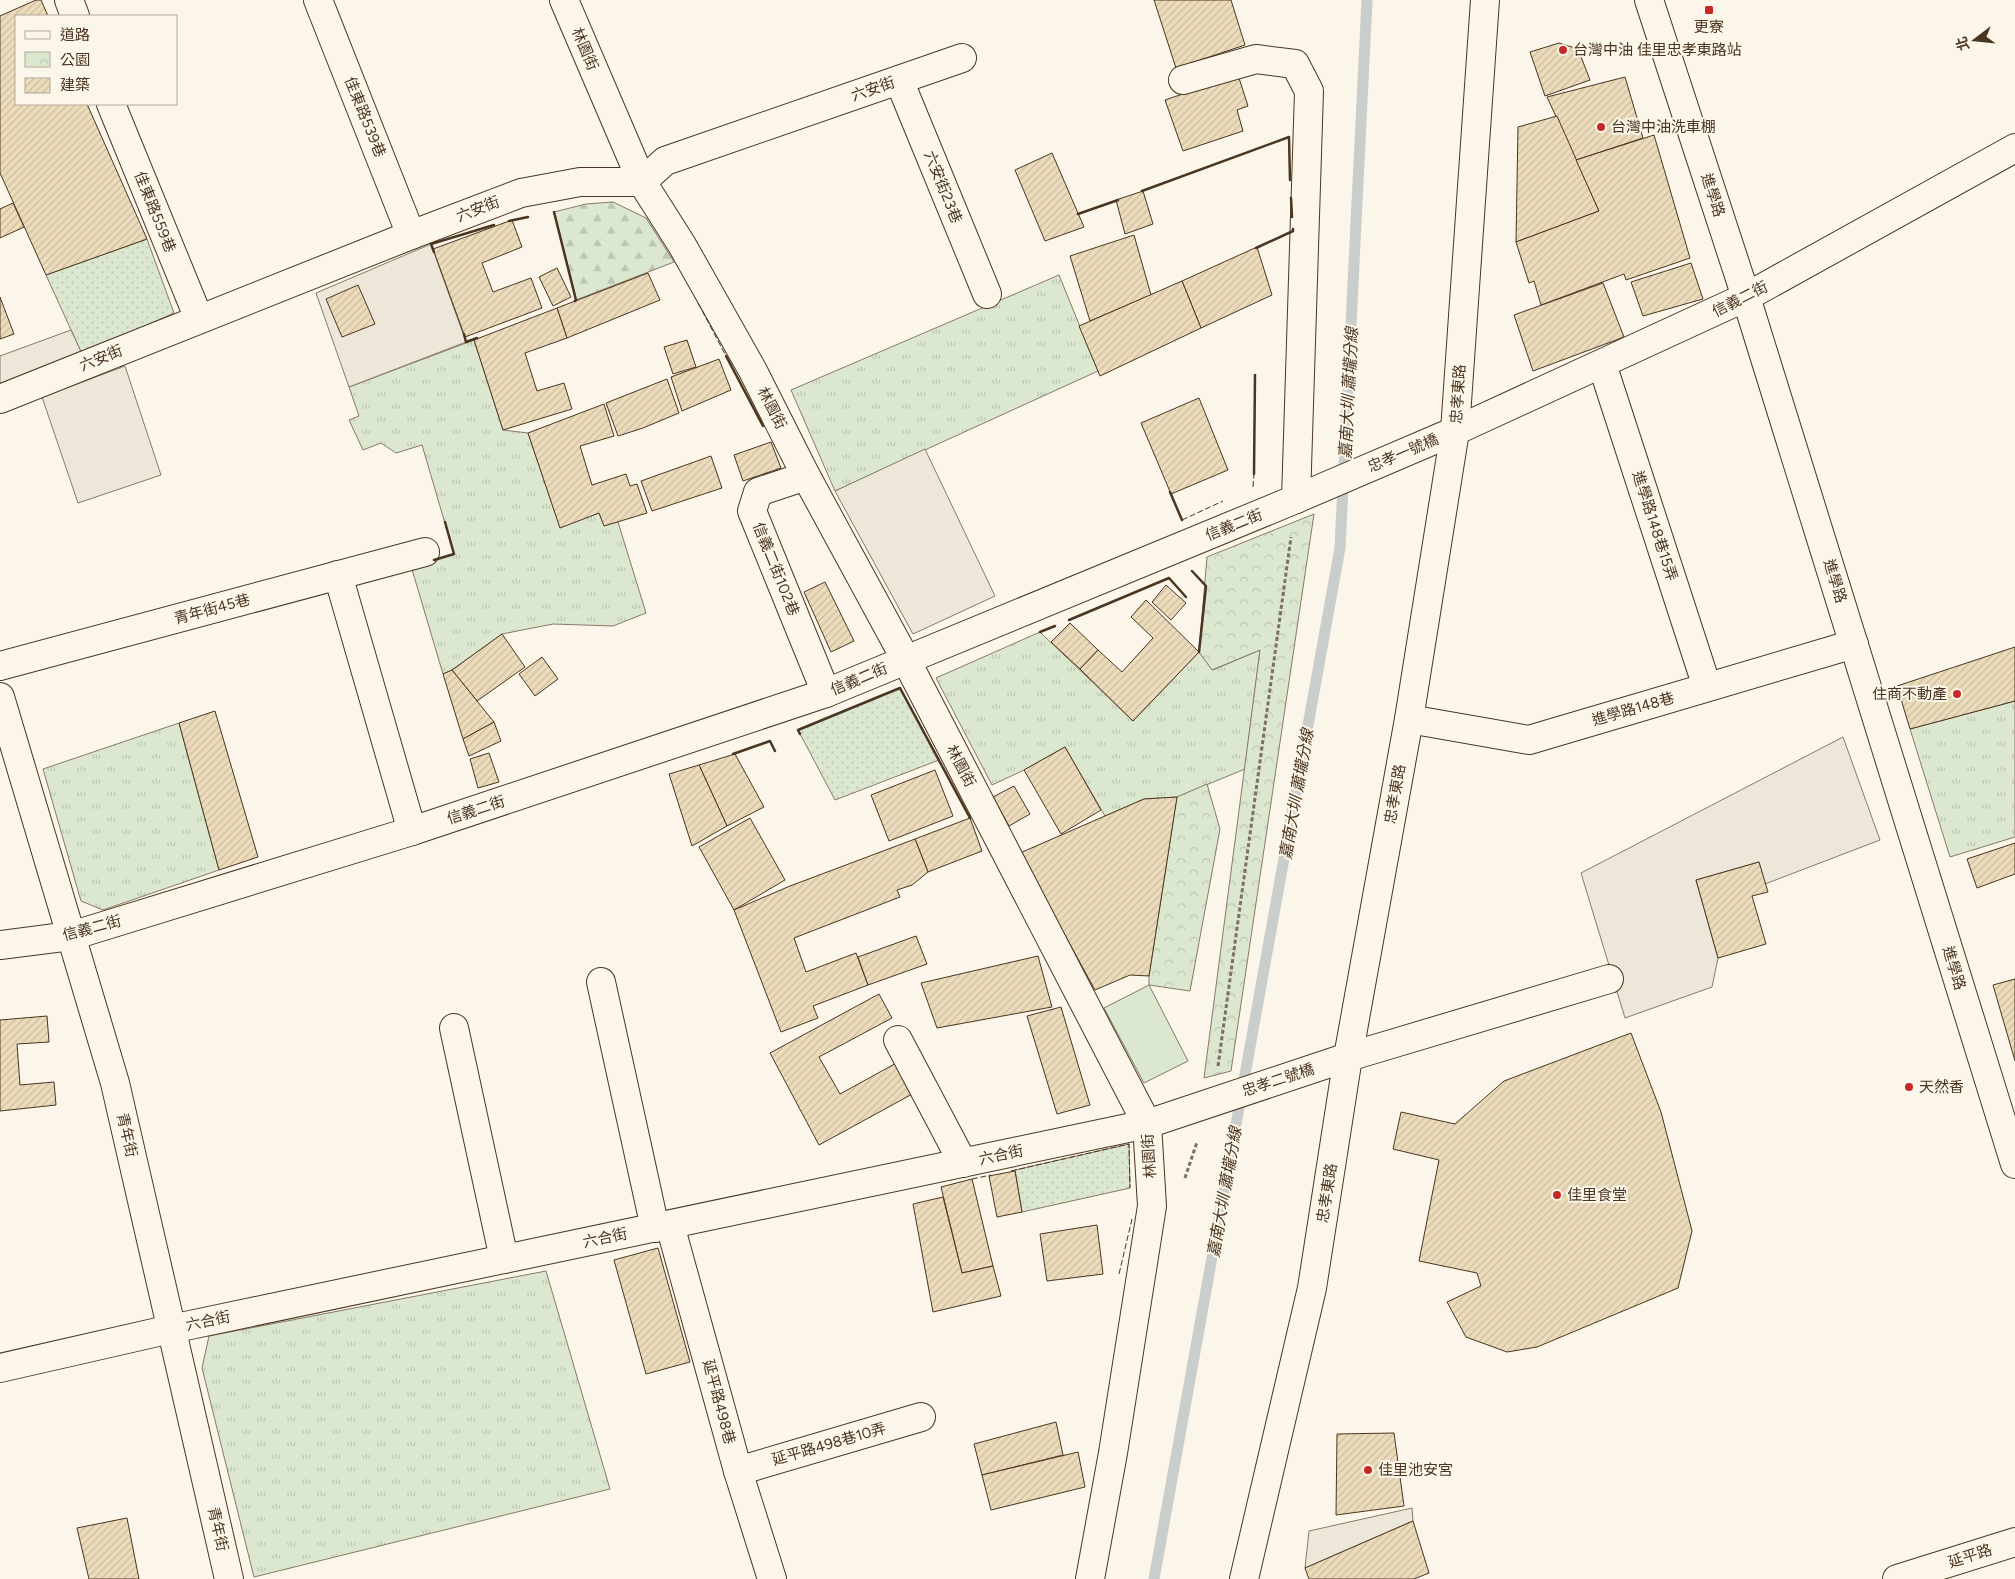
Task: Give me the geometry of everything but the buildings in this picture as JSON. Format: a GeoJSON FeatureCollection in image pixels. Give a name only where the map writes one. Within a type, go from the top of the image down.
{"type":"FeatureCollection","features":[{"type":"Feature","properties":{"kind":"street"},"geometry":{"type":"LineString","coordinates":[[69,0],[75,15]]}},
{"type":"Feature","properties":{"kind":"street","name":"佳東路539巷"},"geometry":{"type":"LineString","coordinates":[[318,0],[411,235]]}},
{"type":"Feature","properties":{"kind":"street","name":"林園街"},"geometry":{"type":"LineString","coordinates":[[564,0],[642,182],[682,245],[753,371],[806,476],[906,660],[1147,1124],[1152,1206],[1113,1453],[1090,1579]]}},
{"type":"Feature","properties":{"kind":"street","name":"忠孝東路"},"geometry":{"type":"LineString","coordinates":[[1244,1579],[1312,1288],[1348,1057],[1409,719],[1455,431],[1485,0]]}},
{"type":"Feature","properties":{"kind":"street","name":"進學路"},"geometry":{"type":"LineString","coordinates":[[1649,0],[1746,297],[2015,1164]]}},
{"type":"Feature","properties":{"kind":"street","name":"六安街"},"geometry":{"type":"LineString","coordinates":[[0,398],[521,193],[580,182],[642,182],[665,161],[962,58]]}},
{"type":"Feature","properties":{"kind":"street"},"geometry":{"type":"LineString","coordinates":[[1183,80],[1256,59],[1295,64],[1310,91],[1296,499]]}},
{"type":"Feature","properties":{"kind":"street","name":"六安街23巷"},"geometry":{"type":"LineString","coordinates":[[899,80],[987,294]]}},
{"type":"Feature","properties":{"kind":"street","name":"佳東路559巷"},"geometry":{"type":"LineString","coordinates":[[111,105],[199,320]]}},
{"type":"Feature","properties":{"kind":"street","name":"信義二街"},"geometry":{"type":"LineString","coordinates":[[1455,431],[1746,297],[2015,148]]}},
{"type":"Feature","properties":{"kind":"street","name":"進學路148巷15弄"},"geometry":{"type":"LineString","coordinates":[[1602,364],[1707,687]]}},
{"type":"Feature","properties":{"kind":"street","name":"忠孝一號橋"},"geometry":{"type":"LineString","coordinates":[[1296,499],[1455,431]]}},
{"type":"Feature","properties":{"kind":"street","name":"信義二街102巷"},"geometry":{"type":"LineString","coordinates":[[806,476],[758,492],[752,511],[826,693]]}},
{"type":"Feature","properties":{"kind":"street","name":"信義二街"},"geometry":{"type":"LineString","coordinates":[[0,945],[71,936],[412,832],[826,693],[1296,499]]}},
{"type":"Feature","properties":{"kind":"street","name":"青年街45巷"},"geometry":{"type":"LineString","coordinates":[[0,666],[425,552]]}},
{"type":"Feature","properties":{"kind":"street"},"geometry":{"type":"LineString","coordinates":[[338,575],[412,832]]}},
{"type":"Feature","properties":{"kind":"street","name":"進學路148巷"},"geometry":{"type":"LineString","coordinates":[[1409,719],[1529,740],[1854,644]]}},
{"type":"Feature","properties":{"kind":"street","name":"青年街"},"geometry":{"type":"LineString","coordinates":[[0,697],[115,1083],[229,1579]]}},
{"type":"Feature","properties":{"kind":"street","name":"忠孝二號橋"},"geometry":{"type":"LineString","coordinates":[[1208,1104],[1348,1057],[1609,979]]}},
{"type":"Feature","properties":{"kind":"street","name":"延平路498巷"},"geometry":{"type":"LineString","coordinates":[[601,982],[663,1226],[772,1579]]}},
{"type":"Feature","properties":{"kind":"street"},"geometry":{"type":"LineString","coordinates":[[454,1028],[504,1259]]}},
{"type":"Feature","properties":{"kind":"street"},"geometry":{"type":"LineString","coordinates":[[898,1040],[963,1163]]}},
{"type":"Feature","properties":{"kind":"street","name":"六合街"},"geometry":{"type":"LineString","coordinates":[[0,1368],[171,1329],[1147,1124],[1208,1104]]}},
{"type":"Feature","properties":{"kind":"street","name":"延平路498巷10弄"},"geometry":{"type":"LineString","coordinates":[[738,1471],[921,1417]]}},
{"type":"Feature","properties":{"kind":"street","name":"延平路"},"geometry":{"type":"LineString","coordinates":[[1897,1579],[2015,1542]]}},
{"type":"Feature","properties":{"kind":"path"},"geometry":{"type":"LineString","coordinates":[[1183,1184],[1216,1075],[1296,499]]}},
{"type":"Feature","properties":{"kind":"green space"},"geometry":{"type":"Polygon","coordinates":[[[613,202],[646,218],[674,262],[576,300],[554,212],[586,204],[613,202]]]}},
{"type":"Feature","properties":{"kind":"green space"},"geometry":{"type":"Polygon","coordinates":[[[147,239],[174,313],[82,354],[46,275],[147,239]]]}},
{"type":"Feature","properties":{"kind":"green space"},"geometry":{"type":"Polygon","coordinates":[[[1059,275],[1098,371],[835,491],[791,390],[1059,275]]]}},
{"type":"Feature","properties":{"kind":"green space"},"geometry":{"type":"Polygon","coordinates":[[[474,340],[503,430],[528,433],[560,527],[599,513],[604,525],[618,522],[646,613],[613,626],[553,624],[502,634],[452,670],[443,674],[411,566],[454,554],[422,445],[396,453],[381,443],[363,450],[349,420],[359,416],[349,387],[474,340]]]}},
{"type":"Feature","properties":{"kind":"green space"},"geometry":{"type":"Polygon","coordinates":[[[1314,514],[1231,1071],[1204,1078],[1260,650],[1212,670],[1199,652],[1207,557],[1314,514]]]}},
{"type":"Feature","properties":{"kind":"green space"},"geometry":{"type":"Polygon","coordinates":[[[1040,632],[1133,721],[1199,652],[1213,670],[1260,650],[1245,769],[1177,797],[1144,799],[1105,816],[1065,747],[992,785],[936,678],[1040,632]]]}},
{"type":"Feature","properties":{"kind":"green space"},"geometry":{"type":"Polygon","coordinates":[[[900,688],[939,760],[835,800],[798,730],[900,688]]]}},
{"type":"Feature","properties":{"kind":"green space"},"geometry":{"type":"Polygon","coordinates":[[[2015,701],[2015,837],[1950,857],[1910,729],[2015,701]]]}},
{"type":"Feature","properties":{"kind":"green space"},"geometry":{"type":"Polygon","coordinates":[[[179,723],[219,870],[103,910],[81,901],[43,769],[179,723]]]}},
{"type":"Feature","properties":{"kind":"green space"},"geometry":{"type":"Polygon","coordinates":[[[1207,784],[1220,829],[1190,991],[1149,985],[1177,797],[1207,784]]]}},
{"type":"Feature","properties":{"kind":"green space"},"geometry":{"type":"Polygon","coordinates":[[[1149,985],[1188,1061],[1144,1083],[1104,1008],[1149,985]]]}},
{"type":"Feature","properties":{"kind":"green space"},"geometry":{"type":"Polygon","coordinates":[[[1129,1144],[1130,1188],[1022,1212],[1015,1170],[1129,1144]]]}},
{"type":"Feature","properties":{"kind":"green space"},"geometry":{"type":"Polygon","coordinates":[[[546,1271],[610,1489],[254,1577],[202,1368],[209,1336],[546,1271]]]}},
{"type":"Feature","properties":{"kind":"shaded area"},"geometry":{"type":"Polygon","coordinates":[[[431,244],[466,342],[349,387],[316,293],[431,244]]]}},
{"type":"Feature","properties":{"kind":"shaded area"},"geometry":{"type":"Polygon","coordinates":[[[71,330],[82,354],[0,387],[0,356],[71,330]]]}},
{"type":"Feature","properties":{"kind":"shaded area"},"geometry":{"type":"Polygon","coordinates":[[[125,366],[161,475],[78,503],[42,397],[125,366]]]}},
{"type":"Feature","properties":{"kind":"shaded area"},"geometry":{"type":"Polygon","coordinates":[[[925,449],[995,596],[913,634],[835,491],[925,449]]]}},
{"type":"Feature","properties":{"kind":"shaded area"},"geometry":{"type":"Polygon","coordinates":[[[1843,737],[1880,840],[1765,884],[1759,862],[1696,880],[1718,958],[1712,987],[1625,1018],[1581,873],[1843,737]]]}},
{"type":"Feature","properties":{"kind":"shaded area"},"geometry":{"type":"Polygon","coordinates":[[[1412,1508],[1413,1521],[1305,1568],[1309,1531],[1412,1508]]]}},
{"type":"Feature","properties":{"kind":"waterway","name":"嘉南大圳 蕭壠分線"},"geometry":{"type":"LineString","coordinates":[[1154,1579],[1340,548],[1367,0]]}},
{"type":"Feature","properties":{"kind":"fence"},"geometry":{"type":"LineString","coordinates":[[698,303],[726,356]]}},
{"type":"Feature","properties":{"kind":"fence"},"geometry":{"type":"LineString","coordinates":[[1253,487],[1254,474]]}},
{"type":"Feature","properties":{"kind":"fence"},"geometry":{"type":"LineString","coordinates":[[1182,520],[1223,501]]}},
{"type":"Feature","properties":{"kind":"fence"},"geometry":{"type":"LineString","coordinates":[[1011,1171],[1129,1144],[1130,1188]]}},
{"type":"Feature","properties":{"kind":"fence"},"geometry":{"type":"LineString","coordinates":[[972,1179],[991,1175]]}},
{"type":"Feature","properties":{"kind":"fence"},"geometry":{"type":"LineString","coordinates":[[1119,1274],[1132,1219]]}},
{"type":"Feature","properties":{"kind":"wall"},"geometry":{"type":"LineString","coordinates":[[1142,191],[1289,137],[1290,180]]}},
{"type":"Feature","properties":{"kind":"wall"},"geometry":{"type":"LineString","coordinates":[[1291,198],[1292,217]]}},
{"type":"Feature","properties":{"kind":"wall"},"geometry":{"type":"LineString","coordinates":[[1078,214],[1118,200]]}},
{"type":"Feature","properties":{"kind":"wall"},"geometry":{"type":"LineString","coordinates":[[554,212],[575,301]]}},
{"type":"Feature","properties":{"kind":"wall"},"geometry":{"type":"LineString","coordinates":[[509,221],[528,217]]}},
{"type":"Feature","properties":{"kind":"wall"},"geometry":{"type":"LineString","coordinates":[[434,252],[431,244],[494,225]]}},
{"type":"Feature","properties":{"kind":"wall"},"geometry":{"type":"LineString","coordinates":[[1256,248],[1293,231],[1293,229]]}},
{"type":"Feature","properties":{"kind":"wall"},"geometry":{"type":"LineString","coordinates":[[464,334],[466,342],[477,338]]}},
{"type":"Feature","properties":{"kind":"wall"},"geometry":{"type":"LineString","coordinates":[[726,356],[763,426]]}},
{"type":"Feature","properties":{"kind":"wall"},"geometry":{"type":"LineString","coordinates":[[1254,474],[1255,375]]}},
{"type":"Feature","properties":{"kind":"wall"},"geometry":{"type":"LineString","coordinates":[[1170,492],[1182,520]]}},
{"type":"Feature","properties":{"kind":"wall"},"geometry":{"type":"LineString","coordinates":[[434,560],[454,554],[445,522]]}},
{"type":"Feature","properties":{"kind":"wall"},"geometry":{"type":"LineString","coordinates":[[1192,571],[1206,586],[1199,652]]}},
{"type":"Feature","properties":{"kind":"wall"},"geometry":{"type":"LineString","coordinates":[[1069,620],[1169,578],[1186,597]]}},
{"type":"Feature","properties":{"kind":"wall"},"geometry":{"type":"LineString","coordinates":[[1040,632],[1055,626]]}},
{"type":"Feature","properties":{"kind":"wall"},"geometry":{"type":"LineString","coordinates":[[800,734],[798,730],[900,688],[970,818]]}},
{"type":"Feature","properties":{"kind":"wall"},"geometry":{"type":"LineString","coordinates":[[733,754],[770,741],[775,751]]}},
{"type":"Feature","properties":{"kind":"place","name":"更寮"},"geometry":{"type":"Point","coordinates":[1709,10]}},
{"type":"Feature","properties":{"kind":"place","name":"台灣中油 佳里忠孝東路站"},"geometry":{"type":"Point","coordinates":[1563,50]}},
{"type":"Feature","properties":{"kind":"place","name":"台灣中油洗車棚"},"geometry":{"type":"Point","coordinates":[1601,127]}},
{"type":"Feature","properties":{"kind":"place","name":"住商不動產"},"geometry":{"type":"Point","coordinates":[1957,694]}},
{"type":"Feature","properties":{"kind":"place","name":"天然香"},"geometry":{"type":"Point","coordinates":[1909,1087]}},
{"type":"Feature","properties":{"kind":"place","name":"佳里食堂"},"geometry":{"type":"Point","coordinates":[1557,1195]}},
{"type":"Feature","properties":{"kind":"place","name":"佳里池安宮"},"geometry":{"type":"Point","coordinates":[1368,1470]}}]}
